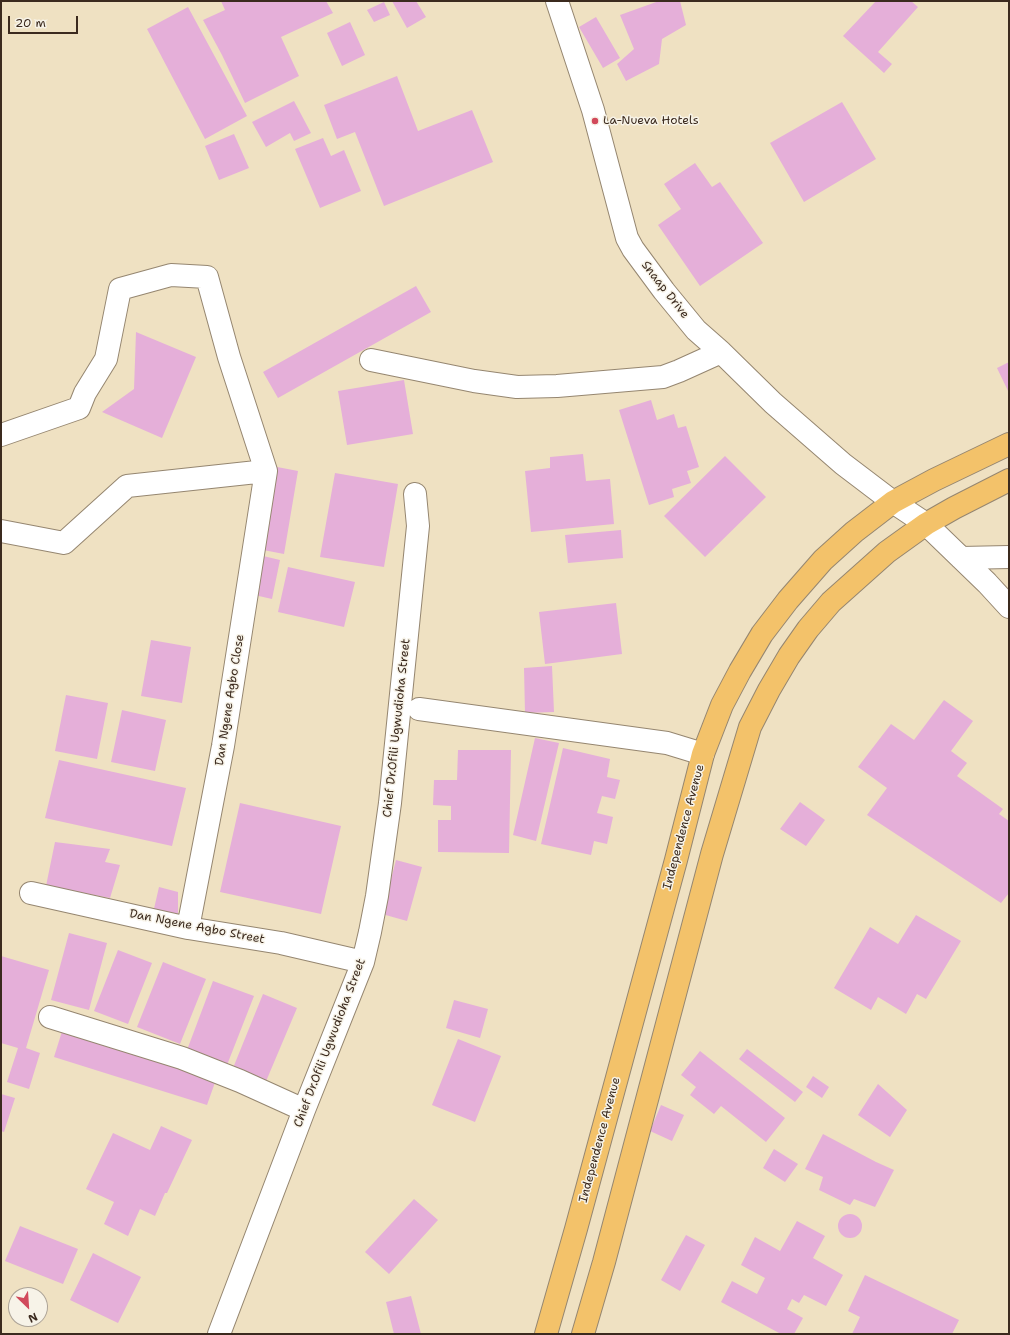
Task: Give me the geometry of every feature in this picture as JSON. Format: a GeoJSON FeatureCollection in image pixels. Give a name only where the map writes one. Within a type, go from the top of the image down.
{"type":"FeatureCollection","features":[{"type":"Feature","properties":{"kind":"main road","name":"Independence Avenue"},"geometry":{"type":"LineString","coordinates":[[546,1334],[674,868],[703,754],[722,705],[762,634],[788,600],[823,560],[854,532],[893,502],[934,480],[1009,444]]}},
{"type":"Feature","properties":{"kind":"main road"},"geometry":{"type":"LineString","coordinates":[[583,1334],[606,1254],[712,854],[750,727],[768,690],[808,629],[831,602],[887,552],[926,524],[1009,480]]}},
{"type":"Feature","properties":{"kind":"street","name":"Snaap Drive"},"geometry":{"type":"LineString","coordinates":[[556,1],[593,110],[627,238],[633,249],[696,330],[722,352],[773,403],[837,460],[893,502],[926,524],[1009,606]]}},
{"type":"Feature","properties":{"kind":"street"},"geometry":{"type":"LineString","coordinates":[[1,435],[79,408],[85,393],[106,358],[120,289],[171,275],[207,277],[229,357],[266,471],[128,486],[64,543],[1,531]]}},
{"type":"Feature","properties":{"kind":"street"},"geometry":{"type":"LineString","coordinates":[[371,360],[517,388],[663,377],[679,372],[722,352]]}},
{"type":"Feature","properties":{"kind":"street","name":"Dan Ngene Agbo Close"},"geometry":{"type":"LineString","coordinates":[[188,928],[223,746],[266,471]]}},
{"type":"Feature","properties":{"kind":"street","name":"Chief Dr.Ofili Ugwudioha Street"},"geometry":{"type":"LineString","coordinates":[[219,1334],[304,1110],[363,962],[378,896],[390,803],[418,526],[415,494]]}},
{"type":"Feature","properties":{"kind":"street"},"geometry":{"type":"LineString","coordinates":[[961,558],[1009,557]]}},
{"type":"Feature","properties":{"kind":"street"},"geometry":{"type":"LineString","coordinates":[[419,709],[667,743],[703,754]]}},
{"type":"Feature","properties":{"kind":"street","name":"Dan Ngene Agbo Street"},"geometry":{"type":"LineString","coordinates":[[31,893],[188,928],[281,943],[363,962]]}},
{"type":"Feature","properties":{"kind":"street"},"geometry":{"type":"LineString","coordinates":[[50,1017],[182,1058],[240,1081],[304,1110]]}},
{"type":"Feature","properties":{"kind":"building"},"geometry":{"type":"Polygon","coordinates":[[[221,1],[326,1],[333,13],[281,37],[299,76],[245,103],[203,20],[225,10],[221,1]]]}},
{"type":"Feature","properties":{"kind":"building"},"geometry":{"type":"Polygon","coordinates":[[[392,1],[416,1],[426,17],[407,28],[392,1]]]}},
{"type":"Feature","properties":{"kind":"building"},"geometry":{"type":"Polygon","coordinates":[[[659,1],[680,1],[686,25],[662,39],[659,64],[626,81],[617,64],[634,49],[620,15],[659,1]]]}},
{"type":"Feature","properties":{"kind":"building"},"geometry":{"type":"Polygon","coordinates":[[[876,1],[911,1],[918,7],[878,52],[892,64],[884,73],[843,36],[876,1]]]}},
{"type":"Feature","properties":{"kind":"building"},"geometry":{"type":"Polygon","coordinates":[[[384,2],[390,15],[374,22],[367,10],[384,2]]]}},
{"type":"Feature","properties":{"kind":"building"},"geometry":{"type":"Polygon","coordinates":[[[188,7],[247,116],[205,139],[147,29],[188,7]]]}},
{"type":"Feature","properties":{"kind":"building"},"geometry":{"type":"Polygon","coordinates":[[[596,17],[620,58],[603,68],[579,27],[596,17]]]}},
{"type":"Feature","properties":{"kind":"building"},"geometry":{"type":"Polygon","coordinates":[[[350,22],[365,55],[342,66],[327,33],[350,22]]]}},
{"type":"Feature","properties":{"kind":"building"},"geometry":{"type":"Polygon","coordinates":[[[397,76],[418,131],[472,110],[493,162],[384,206],[355,132],[337,139],[324,105],[397,76]]]}},
{"type":"Feature","properties":{"kind":"building"},"geometry":{"type":"Polygon","coordinates":[[[294,101],[311,133],[294,141],[290,133],[266,147],[252,122],[294,101]]]}},
{"type":"Feature","properties":{"kind":"building"},"geometry":{"type":"Polygon","coordinates":[[[842,102],[876,159],[804,202],[770,143],[842,102]]]}},
{"type":"Feature","properties":{"kind":"building"},"geometry":{"type":"Polygon","coordinates":[[[234,134],[249,168],[219,180],[205,146],[234,134]]]}},
{"type":"Feature","properties":{"kind":"building"},"geometry":{"type":"Polygon","coordinates":[[[323,138],[331,156],[344,150],[361,191],[320,208],[295,149],[323,138]]]}},
{"type":"Feature","properties":{"kind":"building"},"geometry":{"type":"Polygon","coordinates":[[[695,163],[712,187],[720,182],[763,243],[700,286],[658,225],[681,209],[664,184],[695,163]]]}},
{"type":"Feature","properties":{"kind":"building"},"geometry":{"type":"Polygon","coordinates":[[[416,286],[431,312],[278,398],[263,372],[416,286]]]}},
{"type":"Feature","properties":{"kind":"building"},"geometry":{"type":"Polygon","coordinates":[[[136,332],[196,357],[162,438],[102,412],[134,389],[136,332]]]}},
{"type":"Feature","properties":{"kind":"building"},"geometry":{"type":"Polygon","coordinates":[[[1009,362],[1009,393],[997,368],[1009,362]]]}},
{"type":"Feature","properties":{"kind":"building"},"geometry":{"type":"Polygon","coordinates":[[[404,380],[413,434],[347,445],[338,391],[404,380]]]}},
{"type":"Feature","properties":{"kind":"building"},"geometry":{"type":"Polygon","coordinates":[[[651,400],[657,420],[674,414],[678,428],[686,426],[699,467],[687,471],[691,483],[672,489],[674,497],[649,505],[619,410],[651,400]]]}},
{"type":"Feature","properties":{"kind":"building"},"geometry":{"type":"Polygon","coordinates":[[[583,454],[586,481],[610,479],[614,524],[531,532],[525,471],[550,468],[550,457],[583,454]]]}},
{"type":"Feature","properties":{"kind":"building"},"geometry":{"type":"Polygon","coordinates":[[[725,456],[766,497],[705,557],[664,516],[725,456]]]}},
{"type":"Feature","properties":{"kind":"building"},"geometry":{"type":"Polygon","coordinates":[[[272,466],[298,471],[284,554],[258,549],[272,466]]]}},
{"type":"Feature","properties":{"kind":"building"},"geometry":{"type":"Polygon","coordinates":[[[335,473],[398,484],[384,567],[320,557],[335,473]]]}},
{"type":"Feature","properties":{"kind":"building"},"geometry":{"type":"Polygon","coordinates":[[[621,530],[623,558],[568,563],[565,535],[621,530]]]}},
{"type":"Feature","properties":{"kind":"building"},"geometry":{"type":"Polygon","coordinates":[[[259,555],[280,560],[272,599],[250,594],[259,555]]]}},
{"type":"Feature","properties":{"kind":"building"},"geometry":{"type":"Polygon","coordinates":[[[288,567],[355,582],[344,627],[278,612],[288,567]]]}},
{"type":"Feature","properties":{"kind":"building"},"geometry":{"type":"Polygon","coordinates":[[[616,603],[622,654],[545,664],[539,612],[616,603]]]}},
{"type":"Feature","properties":{"kind":"building"},"geometry":{"type":"Polygon","coordinates":[[[151,640],[191,647],[182,703],[141,696],[151,640]]]}},
{"type":"Feature","properties":{"kind":"building"},"geometry":{"type":"Polygon","coordinates":[[[552,666],[554,712],[525,713],[524,668],[552,666]]]}},
{"type":"Feature","properties":{"kind":"building"},"geometry":{"type":"Polygon","coordinates":[[[66,695],[108,703],[97,759],[55,751],[66,695]]]}},
{"type":"Feature","properties":{"kind":"building"},"geometry":{"type":"Polygon","coordinates":[[[944,700],[973,721],[951,751],[967,763],[957,776],[1003,809],[999,814],[1009,821],[1009,893],[1001,903],[867,815],[887,788],[858,767],[891,724],[914,740],[944,700]]]}},
{"type":"Feature","properties":{"kind":"building"},"geometry":{"type":"Polygon","coordinates":[[[122,710],[166,720],[155,771],[111,762],[122,710]]]}},
{"type":"Feature","properties":{"kind":"building"},"geometry":{"type":"Polygon","coordinates":[[[535,738],[559,743],[536,841],[513,835],[535,738]]]}},
{"type":"Feature","properties":{"kind":"building"},"geometry":{"type":"Polygon","coordinates":[[[563,748],[610,759],[607,777],[620,780],[615,799],[602,796],[597,813],[613,817],[607,844],[594,841],[591,855],[541,844],[563,748]]]}},
{"type":"Feature","properties":{"kind":"building"},"geometry":{"type":"Polygon","coordinates":[[[458,750],[511,750],[509,853],[438,852],[438,820],[451,820],[451,806],[433,805],[434,780],[457,780],[458,750]]]}},
{"type":"Feature","properties":{"kind":"building"},"geometry":{"type":"Polygon","coordinates":[[[59,760],[186,788],[172,846],[45,818],[59,760]]]}},
{"type":"Feature","properties":{"kind":"building"},"geometry":{"type":"Polygon","coordinates":[[[800,802],[825,820],[806,846],[780,829],[800,802]]]}},
{"type":"Feature","properties":{"kind":"building"},"geometry":{"type":"Polygon","coordinates":[[[240,803],[341,826],[321,914],[220,892],[240,803]]]}},
{"type":"Feature","properties":{"kind":"building"},"geometry":{"type":"Polygon","coordinates":[[[55,842],[110,849],[105,862],[120,865],[110,898],[46,886],[55,842]]]}},
{"type":"Feature","properties":{"kind":"building"},"geometry":{"type":"Polygon","coordinates":[[[396,860],[422,867],[407,921],[382,914],[396,860]]]}},
{"type":"Feature","properties":{"kind":"building"},"geometry":{"type":"Polygon","coordinates":[[[159,887],[178,892],[178,915],[153,913],[159,887]]]}},
{"type":"Feature","properties":{"kind":"building"},"geometry":{"type":"Polygon","coordinates":[[[916,915],[961,941],[926,999],[917,994],[906,1014],[878,997],[871,1010],[834,988],[870,927],[898,944],[916,915]]]}},
{"type":"Feature","properties":{"kind":"building"},"geometry":{"type":"Polygon","coordinates":[[[69,933],[107,943],[89,1010],[51,1000],[69,933]]]}},
{"type":"Feature","properties":{"kind":"building"},"geometry":{"type":"Polygon","coordinates":[[[118,950],[152,963],[128,1024],[94,1011],[118,950]]]}},
{"type":"Feature","properties":{"kind":"building"},"geometry":{"type":"Polygon","coordinates":[[[1,956],[49,970],[26,1048],[40,1053],[29,1089],[7,1082],[18,1048],[1,1043],[1,956]]]}},
{"type":"Feature","properties":{"kind":"building"},"geometry":{"type":"Polygon","coordinates":[[[163,962],[206,979],[180,1044],[137,1027],[163,962]]]}},
{"type":"Feature","properties":{"kind":"building"},"geometry":{"type":"Polygon","coordinates":[[[213,981],[254,996],[227,1065],[187,1050],[213,981]]]}},
{"type":"Feature","properties":{"kind":"building"},"geometry":{"type":"Polygon","coordinates":[[[263,994],[297,1008],[264,1086],[231,1073],[263,994]]]}},
{"type":"Feature","properties":{"kind":"building"},"geometry":{"type":"Polygon","coordinates":[[[454,1000],[488,1009],[480,1038],[446,1028],[454,1000]]]}},
{"type":"Feature","properties":{"kind":"building"},"geometry":{"type":"Polygon","coordinates":[[[64,1025],[218,1074],[207,1105],[54,1057],[64,1025]]]}},
{"type":"Feature","properties":{"kind":"building"},"geometry":{"type":"Polygon","coordinates":[[[458,1039],[501,1056],[475,1122],[432,1105],[458,1039]]]}},
{"type":"Feature","properties":{"kind":"building"},"geometry":{"type":"Polygon","coordinates":[[[747,1049],[803,1092],[795,1102],[739,1059],[747,1049]]]}},
{"type":"Feature","properties":{"kind":"building"},"geometry":{"type":"Polygon","coordinates":[[[700,1051],[785,1118],[766,1142],[721,1106],[714,1114],[690,1095],[696,1087],[681,1075],[700,1051]]]}},
{"type":"Feature","properties":{"kind":"building"},"geometry":{"type":"Polygon","coordinates":[[[813,1076],[829,1087],[822,1098],[806,1087],[813,1076]]]}},
{"type":"Feature","properties":{"kind":"building"},"geometry":{"type":"Polygon","coordinates":[[[878,1084],[907,1110],[890,1137],[858,1115],[878,1084]]]}},
{"type":"Feature","properties":{"kind":"building"},"geometry":{"type":"Polygon","coordinates":[[[1,1094],[15,1098],[4,1132],[1,1131],[1,1094]]]}},
{"type":"Feature","properties":{"kind":"building"},"geometry":{"type":"Polygon","coordinates":[[[661,1105],[684,1115],[672,1141],[650,1131],[661,1105]]]}},
{"type":"Feature","properties":{"kind":"building"},"geometry":{"type":"Polygon","coordinates":[[[161,1126],[192,1140],[155,1216],[140,1209],[128,1236],[104,1224],[114,1202],[86,1189],[113,1133],[150,1150],[161,1126]]]}},
{"type":"Feature","properties":{"kind":"building"},"geometry":{"type":"Polygon","coordinates":[[[823,1134],[894,1170],[875,1207],[854,1199],[850,1205],[819,1190],[823,1177],[805,1169],[823,1134]]]}},
{"type":"Feature","properties":{"kind":"building"},"geometry":{"type":"Polygon","coordinates":[[[774,1149],[798,1164],[785,1182],[763,1168],[774,1149]]]}},
{"type":"Feature","properties":{"kind":"building"},"geometry":{"type":"Polygon","coordinates":[[[414,1199],[438,1220],[389,1274],[365,1252],[414,1199]]]}},
{"type":"Feature","properties":{"kind":"building"},"geometry":{"type":"Polygon","coordinates":[[[850,1214],[858,1218],[862,1226],[858,1234],[850,1238],[842,1234],[838,1226],[842,1218],[850,1214]]]}},
{"type":"Feature","properties":{"kind":"building"},"geometry":{"type":"Polygon","coordinates":[[[797,1221],[825,1236],[813,1258],[843,1275],[826,1306],[804,1295],[799,1303],[792,1299],[787,1309],[803,1318],[794,1334],[781,1334],[721,1302],[732,1281],[757,1294],[765,1278],[741,1265],[755,1237],[780,1251],[797,1221]]]}},
{"type":"Feature","properties":{"kind":"building"},"geometry":{"type":"Polygon","coordinates":[[[20,1226],[78,1249],[63,1284],[5,1261],[20,1226]]]}},
{"type":"Feature","properties":{"kind":"building"},"geometry":{"type":"Polygon","coordinates":[[[686,1235],[705,1245],[680,1291],[661,1280],[686,1235]]]}},
{"type":"Feature","properties":{"kind":"building"},"geometry":{"type":"Polygon","coordinates":[[[93,1253],[141,1277],[118,1323],[70,1300],[93,1253]]]}},
{"type":"Feature","properties":{"kind":"building"},"geometry":{"type":"Polygon","coordinates":[[[865,1275],[959,1320],[952,1334],[852,1334],[860,1317],[848,1311],[865,1275]]]}},
{"type":"Feature","properties":{"kind":"building"},"geometry":{"type":"Polygon","coordinates":[[[411,1296],[421,1334],[394,1334],[386,1302],[411,1296]]]}},
{"type":"Feature","properties":{"kind":"place","name":"La-Nueva Hotels"},"geometry":{"type":"Point","coordinates":[595,121]}}]}
